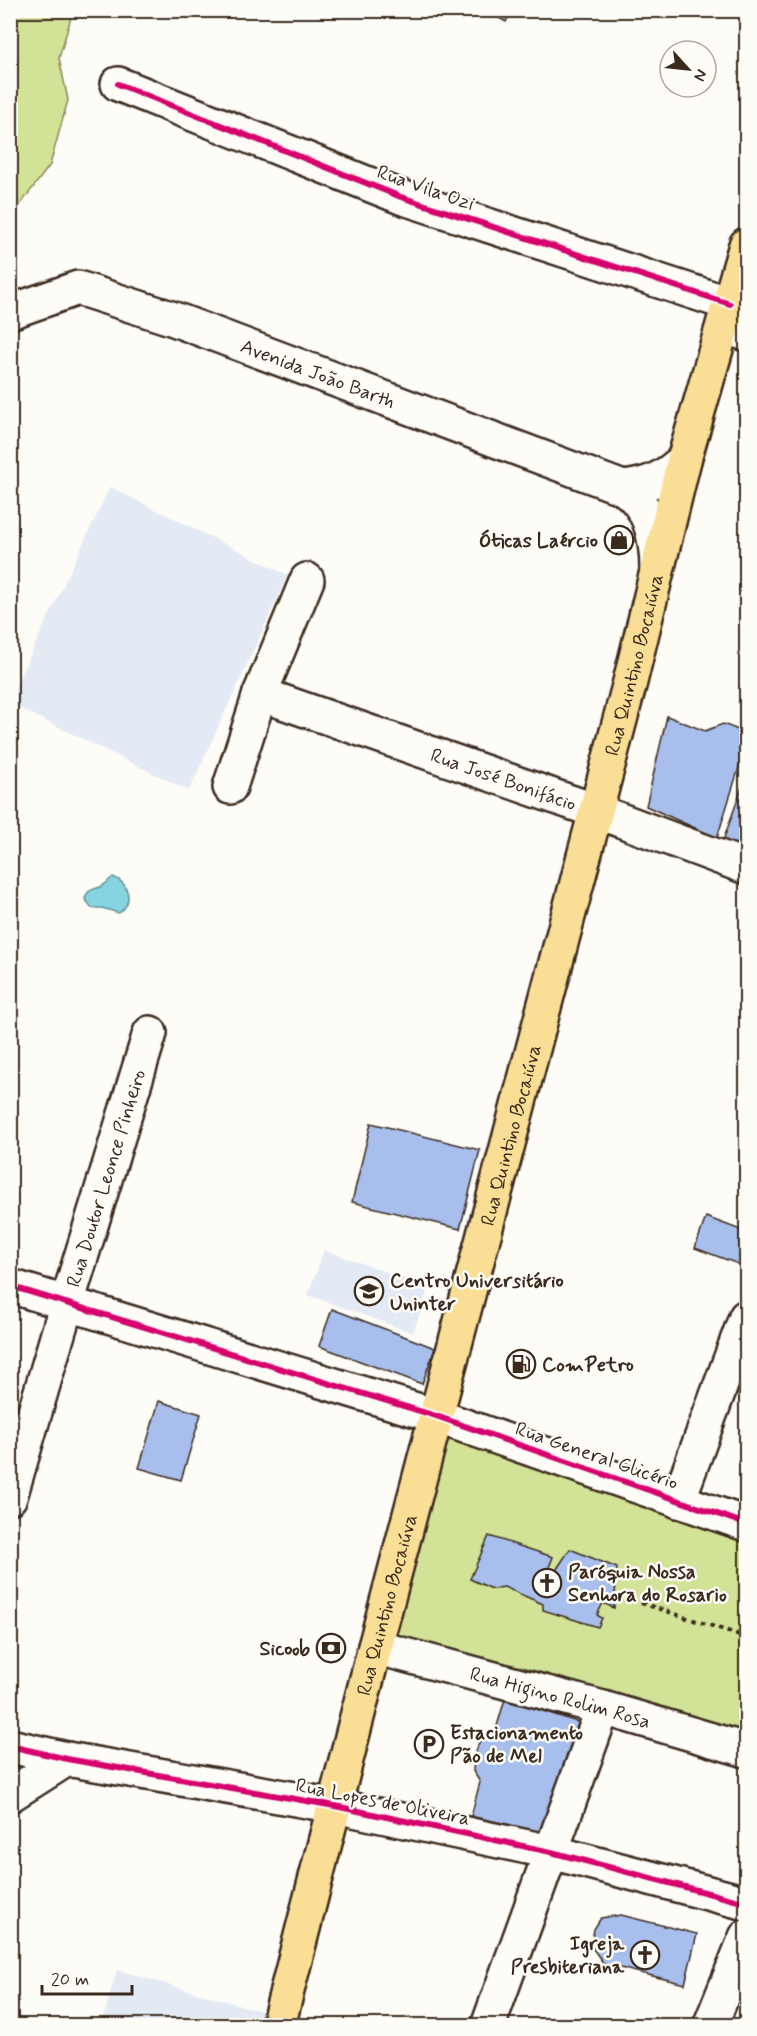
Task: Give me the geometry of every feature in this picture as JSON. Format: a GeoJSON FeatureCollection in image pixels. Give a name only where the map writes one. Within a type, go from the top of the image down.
{"type":"FeatureCollection","features":[{"type":"Feature","properties":{"kind":"main road","name":"Rua Quintino Bocaiúva"},"geometry":{"type":"LineString","coordinates":[[278,2025],[375,1647],[596,811],[684,460],[734,321],[747,245]]}},
{"type":"Feature","properties":{"kind":"street","name":"Rua Vila Ozi"},"geometry":{"type":"LineString","coordinates":[[118,84],[401,198],[734,321]]}},
{"type":"Feature","properties":{"kind":"street","name":"Avenida João Barth"},"geometry":{"type":"LineString","coordinates":[[10,312],[78,288],[174,319],[623,488],[633,495],[652,528],[657,557],[656,577]]}},
{"type":"Feature","properties":{"kind":"street"},"geometry":{"type":"LineString","coordinates":[[623,488],[647,484],[659,479],[669,474],[684,460]]}},
{"type":"Feature","properties":{"kind":"street"},"geometry":{"type":"LineString","coordinates":[[230,787],[260,694],[307,580]]}},
{"type":"Feature","properties":{"kind":"street","name":"Rua José Bonifácio"},"geometry":{"type":"LineString","coordinates":[[260,694],[596,811],[747,867]]}},
{"type":"Feature","properties":{"kind":"street","name":"Rua Doutor Leonce Pinheiro"},"geometry":{"type":"LineString","coordinates":[[10,1497],[150,1033]]}},
{"type":"Feature","properties":{"kind":"street","name":"Rua General Glicério"},"geometry":{"type":"LineString","coordinates":[[10,1286],[436,1416],[747,1524]]}},
{"type":"Feature","properties":{"kind":"street"},"geometry":{"type":"LineString","coordinates":[[678,1501],[747,1317]]}},
{"type":"Feature","properties":{"kind":"street","name":"Rua Higino Rolim Rosa"},"geometry":{"type":"LineString","coordinates":[[375,1647],[603,1708],[747,1750]]}},
{"type":"Feature","properties":{"kind":"street"},"geometry":{"type":"LineString","coordinates":[[488,2025],[603,1708]]}},
{"type":"Feature","properties":{"kind":"street","name":"Rua Lopes de Oliveira"},"geometry":{"type":"LineString","coordinates":[[10,1746],[67,1759],[335,1806],[551,1852],[747,1903]]}},
{"type":"Feature","properties":{"kind":"street"},"geometry":{"type":"LineString","coordinates":[[10,1795],[67,1759]]}},
{"type":"Feature","properties":{"kind":"street"},"geometry":{"type":"LineString","coordinates":[[710,2025],[747,1937]]}},
{"type":"Feature","properties":{"kind":"path"},"geometry":{"type":"LineString","coordinates":[[641,1603],[743,1636]]}},
{"type":"Feature","properties":{"kind":"path"},"geometry":{"type":"LineString","coordinates":[[747,1630],[741,1645],[742,1654],[747,1663]]}},
{"type":"Feature","properties":{"kind":"shaded area"},"geometry":{"type":"Polygon","coordinates":[[[110,487],[288,575],[189,791],[11,704],[11,696],[110,487]]]}},
{"type":"Feature","properties":{"kind":"shaded area","name":"Centro Universitário Uninter"},"geometry":{"type":"Polygon","coordinates":[[[324,1250],[429,1287],[413,1333],[308,1295],[324,1250]]]}},
{"type":"Feature","properties":{"kind":"shaded area"},"geometry":{"type":"Polygon","coordinates":[[[117,1970],[268,2013],[264,2025],[101,2026],[117,1970]]]}},
{"type":"Feature","properties":{"kind":"green space"},"geometry":{"type":"Polygon","coordinates":[[[11,10],[76,11],[72,14],[59,58],[68,100],[50,165],[11,217],[11,10]]]}},
{"type":"Feature","properties":{"kind":"green space"},"geometry":{"type":"Polygon","coordinates":[[[445,1436],[746,1532],[746,1747],[388,1637],[445,1436]]]}},
{"type":"Feature","properties":{"kind":"water"},"geometry":{"type":"Polygon","coordinates":[[[113,877],[123,884],[128,893],[124,909],[119,913],[102,908],[92,908],[85,899],[88,892],[102,886],[113,877]]]}},
{"type":"Feature","properties":{"kind":"building"},"geometry":{"type":"Polygon","coordinates":[[[485,10],[512,10],[506,22],[485,10]]]}},
{"type":"Feature","properties":{"kind":"building"},"geometry":{"type":"Polygon","coordinates":[[[667,716],[705,731],[723,724],[746,733],[746,745],[717,838],[646,806],[667,716]]]}},
{"type":"Feature","properties":{"kind":"building"},"geometry":{"type":"Polygon","coordinates":[[[746,776],[746,848],[723,841],[746,776]]]}},
{"type":"Feature","properties":{"kind":"building"},"geometry":{"type":"Polygon","coordinates":[[[371,1123],[480,1150],[460,1229],[352,1202],[371,1123]]]}},
{"type":"Feature","properties":{"kind":"building"},"geometry":{"type":"Polygon","coordinates":[[[706,1217],[746,1232],[746,1267],[695,1248],[706,1217]]]}},
{"type":"Feature","properties":{"kind":"building"},"geometry":{"type":"Polygon","coordinates":[[[332,1309],[435,1348],[422,1384],[319,1346],[332,1309]]]}},
{"type":"Feature","properties":{"kind":"building"},"geometry":{"type":"Polygon","coordinates":[[[159,1401],[201,1414],[181,1480],[139,1468],[159,1401]]]}},
{"type":"Feature","properties":{"kind":"building","name":"Paróquia Nossa Senhora do Rosario"},"geometry":{"type":"Polygon","coordinates":[[[489,1536],[553,1557],[546,1575],[551,1578],[570,1549],[617,1568],[614,1608],[603,1603],[597,1615],[602,1618],[598,1627],[543,1610],[543,1604],[504,1587],[492,1589],[470,1579],[489,1536]]]}},
{"type":"Feature","properties":{"kind":"building"},"geometry":{"type":"Polygon","coordinates":[[[505,1699],[590,1726],[548,1845],[468,1828],[480,1782],[473,1771],[474,1758],[479,1742],[495,1733],[505,1699]]]}},
{"type":"Feature","properties":{"kind":"building","name":"Igreja Presbiteriana"},"geometry":{"type":"Polygon","coordinates":[[[621,1915],[697,1934],[685,1984],[604,1964],[591,1946],[594,1929],[601,1918],[621,1915]]]}},
{"type":"Feature","properties":{"kind":"cycle path"},"geometry":{"type":"LineString","coordinates":[[118,84],[401,197],[730,304]]}},
{"type":"Feature","properties":{"kind":"cycle path"},"geometry":{"type":"LineString","coordinates":[[10,1286],[436,1416],[746,1524]]}},
{"type":"Feature","properties":{"kind":"cycle path"},"geometry":{"type":"LineString","coordinates":[[10,1746],[67,1759],[335,1806],[551,1852],[746,1903]]}},
{"type":"Feature","properties":{"kind":"place","name":"Óticas Laércio"},"geometry":{"type":"Point","coordinates":[619,540]}},
{"type":"Feature","properties":{"kind":"place","name":"Centro Universitário Uninter"},"geometry":{"type":"Point","coordinates":[369,1291]}},
{"type":"Feature","properties":{"kind":"place","name":"ComPetro"},"geometry":{"type":"Point","coordinates":[521,1364]}},
{"type":"Feature","properties":{"kind":"place","name":"Paróquia Nossa Senhora do Rosario"},"geometry":{"type":"Point","coordinates":[547,1583]}},
{"type":"Feature","properties":{"kind":"place","name":"Sicoob"},"geometry":{"type":"Point","coordinates":[331,1648]}},
{"type":"Feature","properties":{"kind":"place","name":"Estacionamento Pão de Mel"},"geometry":{"type":"Point","coordinates":[429,1744]}},
{"type":"Feature","properties":{"kind":"place","name":"Igreja Presbiteriana"},"geometry":{"type":"Point","coordinates":[645,1955]}}]}
